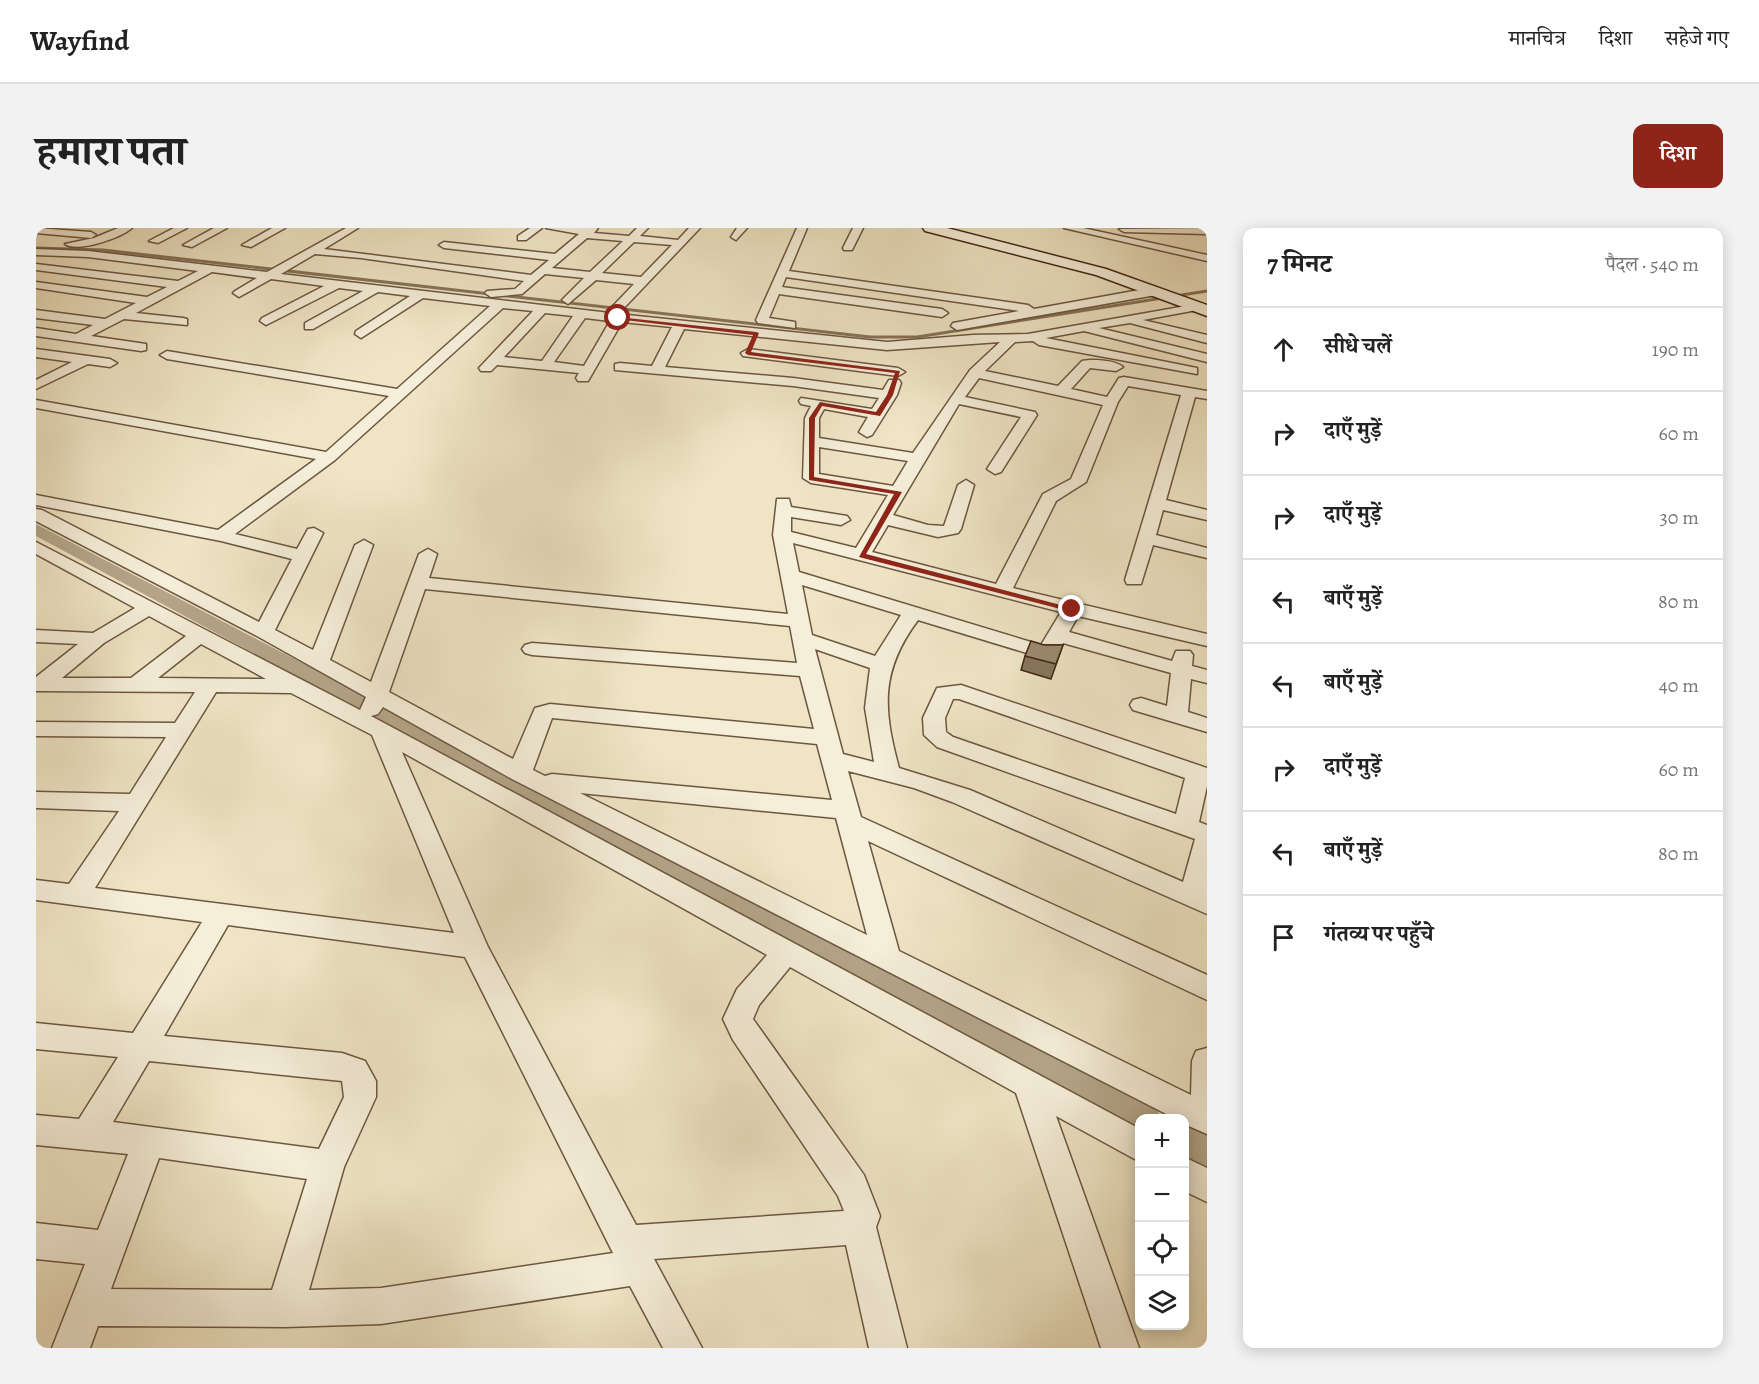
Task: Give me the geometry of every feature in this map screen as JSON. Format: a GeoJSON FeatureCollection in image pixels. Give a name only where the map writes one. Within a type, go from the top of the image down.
{"type":"FeatureCollection","features":[{"type":"Feature","properties":{"kind":"street"},"geometry":{"type":"LineString","coordinates":[[73,233],[85,228]]}},
{"type":"Feature","properties":{"kind":"street"},"geometry":{"type":"LineString","coordinates":[[36,252],[91,243],[127,228]]}},
{"type":"Feature","properties":{"kind":"street"},"geometry":{"type":"LineString","coordinates":[[154,241],[182,228]]}},
{"type":"Feature","properties":{"kind":"street"},"geometry":{"type":"LineString","coordinates":[[188,245],[222,228]]}},
{"type":"Feature","properties":{"kind":"street"},"geometry":{"type":"LineString","coordinates":[[247,245],[280,228]]}},
{"type":"Feature","properties":{"kind":"street"},"geometry":{"type":"LineString","coordinates":[[239,293],[282,271],[313,250],[353,228]]}},
{"type":"Feature","properties":{"kind":"street"},"geometry":{"type":"LineString","coordinates":[[537,228],[517,237],[542,240]]}},
{"type":"Feature","properties":{"kind":"street"},"geometry":{"type":"LineString","coordinates":[[551,228],[681,243]]}},
{"type":"Feature","properties":{"kind":"street"},"geometry":{"type":"LineString","coordinates":[[568,300],[644,228]]}},
{"type":"Feature","properties":{"kind":"street"},"geometry":{"type":"LineString","coordinates":[[542,309],[488,365],[545,366],[585,374],[618,312],[643,281],[695,228]]}},
{"type":"Feature","properties":{"kind":"street"},"geometry":{"type":"LineString","coordinates":[[802,228],[762,319],[765,322],[872,331]]}},
{"type":"Feature","properties":{"kind":"street"},"geometry":{"type":"LineString","coordinates":[[848,248],[858,228]]}},
{"type":"Feature","properties":{"kind":"street"},"geometry":{"type":"LineString","coordinates":[[930,228],[1081,266],[1185,301]]}},
{"type":"Feature","properties":{"kind":"street"},"geometry":{"type":"LineString","coordinates":[[1068,228],[1178,235],[1207,240]]}},
{"type":"Feature","properties":{"kind":"street"},"geometry":{"type":"LineString","coordinates":[[1068,228],[1206,257]]}},
{"type":"Feature","properties":{"kind":"street"},"geometry":{"type":"LineString","coordinates":[[36,230],[106,237]]}},
{"type":"Feature","properties":{"kind":"street"},"geometry":{"type":"LineString","coordinates":[[1111,237],[1178,235],[1207,231]]}},
{"type":"Feature","properties":{"kind":"street"},"geometry":{"type":"LineString","coordinates":[[36,257],[50,248],[212,268],[282,271],[504,294],[518,292],[548,268],[567,243],[589,232]]}},
{"type":"Feature","properties":{"kind":"street"},"geometry":{"type":"LineString","coordinates":[[440,248],[592,276],[643,281]]}},
{"type":"Feature","properties":{"kind":"street"},"geometry":{"type":"LineString","coordinates":[[313,250],[361,257],[548,268]]}},
{"type":"Feature","properties":{"kind":"street"},"geometry":{"type":"LineString","coordinates":[[36,267],[179,285]]}},
{"type":"Feature","properties":{"kind":"street"},"geometry":{"type":"LineString","coordinates":[[78,338],[212,268]]}},
{"type":"Feature","properties":{"kind":"street"},"geometry":{"type":"LineString","coordinates":[[282,271],[339,283],[581,314],[618,312],[680,325],[907,346],[973,339],[1028,338],[1125,320],[1185,301]]}},
{"type":"Feature","properties":{"kind":"street"},"geometry":{"type":"LineString","coordinates":[[781,273],[1048,312]]}},
{"type":"Feature","properties":{"kind":"street"},"geometry":{"type":"LineString","coordinates":[[267,321],[339,283]]}},
{"type":"Feature","properties":{"kind":"street"},"geometry":{"type":"LineString","coordinates":[[36,285],[150,301]]}},
{"type":"Feature","properties":{"kind":"street"},"geometry":{"type":"LineString","coordinates":[[309,326],[377,288]]}},
{"type":"Feature","properties":{"kind":"street"},"geometry":{"type":"LineString","coordinates":[[776,290],[942,313]]}},
{"type":"Feature","properties":{"kind":"street"},"geometry":{"type":"LineString","coordinates":[[361,334],[421,294]]}},
{"type":"Feature","properties":{"kind":"street"},"geometry":{"type":"LineString","coordinates":[[945,327],[1048,312],[1185,301]]}},
{"type":"Feature","properties":{"kind":"street"},"geometry":{"type":"LineString","coordinates":[[39,304],[183,322]]}},
{"type":"Feature","properties":{"kind":"street"},"geometry":{"type":"LineString","coordinates":[[221,536],[329,457],[500,304]]}},
{"type":"Feature","properties":{"kind":"street"},"geometry":{"type":"LineString","coordinates":[[36,314],[107,323]]}},
{"type":"Feature","properties":{"kind":"street"},"geometry":{"type":"LineString","coordinates":[[545,366],[581,314]]}},
{"type":"Feature","properties":{"kind":"street"},"geometry":{"type":"LineString","coordinates":[[1125,320],[1207,339]]}},
{"type":"Feature","properties":{"kind":"street"},"geometry":{"type":"LineString","coordinates":[[657,369],[680,325]]}},
{"type":"Feature","properties":{"kind":"street"},"geometry":{"type":"LineString","coordinates":[[1081,328],[1207,358]]}},
{"type":"Feature","properties":{"kind":"street"},"geometry":{"type":"LineString","coordinates":[[36,332],[141,347]]}},
{"type":"Feature","properties":{"kind":"street"},"geometry":{"type":"LineString","coordinates":[[736,377],[756,333]]}},
{"type":"Feature","properties":{"kind":"street"},"geometry":{"type":"LineString","coordinates":[[1028,338],[1192,371]]}},
{"type":"Feature","properties":{"kind":"street"},"geometry":{"type":"LineString","coordinates":[[861,555],[917,458],[956,399],[975,373],[1010,340]]}},
{"type":"Feature","properties":{"kind":"street"},"geometry":{"type":"LineString","coordinates":[[36,385],[108,342]]}},
{"type":"Feature","properties":{"kind":"street"},"geometry":{"type":"LineString","coordinates":[[867,432],[890,395],[907,346]]}},
{"type":"Feature","properties":{"kind":"street"},"geometry":{"type":"LineString","coordinates":[[36,353],[110,363]]}},
{"type":"Feature","properties":{"kind":"street"},"geometry":{"type":"LineString","coordinates":[[748,353],[898,372]]}},
{"type":"Feature","properties":{"kind":"street"},"geometry":{"type":"LineString","coordinates":[[167,355],[402,394]]}},
{"type":"Feature","properties":{"kind":"street"},"geometry":{"type":"LineString","coordinates":[[1061,391],[1087,364],[1092,363],[1207,384]]}},
{"type":"Feature","properties":{"kind":"street"},"geometry":{"type":"LineString","coordinates":[[620,367],[736,377],[890,395]]}},
{"type":"Feature","properties":{"kind":"street"},"geometry":{"type":"LineString","coordinates":[[975,373],[1111,402]]}},
{"type":"Feature","properties":{"kind":"street"},"geometry":{"type":"LineString","coordinates":[[1002,591],[1049,498],[1078,482],[1111,402],[1126,380],[1207,395]]}},
{"type":"Feature","properties":{"kind":"street"},"geometry":{"type":"LineString","coordinates":[[1134,580],[1189,392]]}},
{"type":"Feature","properties":{"kind":"street"},"geometry":{"type":"LineString","coordinates":[[794,399],[878,415]]}},
{"type":"Feature","properties":{"kind":"street"},"geometry":{"type":"LineString","coordinates":[[956,399],[1030,415],[995,469]]}},
{"type":"Feature","properties":{"kind":"street"},"geometry":{"type":"LineString","coordinates":[[36,404],[329,457]]}},
{"type":"Feature","properties":{"kind":"street"},"geometry":{"type":"LineString","coordinates":[[820,404],[812,418],[811,478],[898,492]]}},
{"type":"Feature","properties":{"kind":"street"},"geometry":{"type":"LineString","coordinates":[[811,441],[917,458]]}},
{"type":"Feature","properties":{"kind":"street"},"geometry":{"type":"LineString","coordinates":[[883,518],[933,531],[948,531],[952,529],[966,485]]}},
{"type":"Feature","properties":{"kind":"street"},"geometry":{"type":"LineString","coordinates":[[36,500],[221,536],[303,556]]}},
{"type":"Feature","properties":{"kind":"street"},"geometry":{"type":"LineString","coordinates":[[1157,503],[1207,515]]}},
{"type":"Feature","properties":{"kind":"street"},"geometry":{"type":"LineString","coordinates":[[841,520],[783,507],[782,535],[800,629],[828,748],[887,959]]}},
{"type":"Feature","properties":{"kind":"street"},"geometry":{"type":"LineString","coordinates":[[36,514],[264,632],[318,663],[372,712],[787,951],[1135,1144]]}},
{"type":"Feature","properties":{"kind":"street"},"geometry":{"type":"LineString","coordinates":[[264,632],[314,533]]}},
{"type":"Feature","properties":{"kind":"street"},"geometry":{"type":"LineString","coordinates":[[782,535],[1072,609],[1207,640]]}},
{"type":"Feature","properties":{"kind":"street"},"geometry":{"type":"LineString","coordinates":[[1146,538],[1207,553]]}},
{"type":"Feature","properties":{"kind":"street"},"geometry":{"type":"LineString","coordinates":[[318,663],[364,545]]}},
{"type":"Feature","properties":{"kind":"street"},"geometry":{"type":"LineString","coordinates":[[428,554],[372,712],[474,947],[632,1255],[683,1348]]}},
{"type":"Feature","properties":{"kind":"street"},"geometry":{"type":"LineString","coordinates":[[43,557],[150,607],[293,686],[372,712],[529,777],[1207,1119]]}},
{"type":"Feature","properties":{"kind":"street"},"geometry":{"type":"LineString","coordinates":[[791,576],[1040,651],[1049,650],[1072,609]]}},
{"type":"Feature","properties":{"kind":"street"},"geometry":{"type":"LineString","coordinates":[[417,583],[800,629],[881,665]]}},
{"type":"Feature","properties":{"kind":"street"},"geometry":{"type":"LineString","coordinates":[[39,684],[97,639],[150,607]]}},
{"type":"Feature","properties":{"kind":"street"},"geometry":{"type":"LineString","coordinates":[[888,773],[874,716],[875,694],[881,665],[892,639],[913,613]]}},
{"type":"Feature","properties":{"kind":"street"},"geometry":{"type":"LineString","coordinates":[[136,685],[202,634]]}},
{"type":"Feature","properties":{"kind":"street"},"geometry":{"type":"LineString","coordinates":[[1059,635],[1207,677]]}},
{"type":"Feature","properties":{"kind":"street"},"geometry":{"type":"LineString","coordinates":[[1177,715],[1183,670],[1184,635]]}},
{"type":"Feature","properties":{"kind":"street"},"geometry":{"type":"LineString","coordinates":[[36,636],[97,639]]}},
{"type":"Feature","properties":{"kind":"street"},"geometry":{"type":"LineString","coordinates":[[532,649],[809,670]]}},
{"type":"Feature","properties":{"kind":"street"},"geometry":{"type":"LineString","coordinates":[[39,684],[293,686]]}},
{"type":"Feature","properties":{"kind":"street"},"geometry":{"type":"LineString","coordinates":[[77,894],[137,803],[209,686]]}},
{"type":"Feature","properties":{"kind":"street"},"geometry":{"type":"LineString","coordinates":[[945,693],[961,693],[1202,775],[1196,831],[945,742],[935,735],[934,718],[945,693]]}},
{"type":"Feature","properties":{"kind":"street"},"geometry":{"type":"LineString","coordinates":[[1141,705],[1207,725]]}},
{"type":"Feature","properties":{"kind":"street"},"geometry":{"type":"LineString","coordinates":[[529,777],[540,719],[543,713],[550,711],[828,748],[888,773],[961,796],[1199,901],[1207,841]]}},
{"type":"Feature","properties":{"kind":"street"},"geometry":{"type":"LineString","coordinates":[[36,729],[183,730]]}},
{"type":"Feature","properties":{"kind":"street"},"geometry":{"type":"LineString","coordinates":[[529,777],[849,817],[1207,988]]}},
{"type":"Feature","properties":{"kind":"street"},"geometry":{"type":"LineString","coordinates":[[36,800],[137,803]]}},
{"type":"Feature","properties":{"kind":"street"},"geometry":{"type":"LineString","coordinates":[[36,890],[474,947]]}},
{"type":"Feature","properties":{"kind":"street"},"geometry":{"type":"LineString","coordinates":[[87,1137],[221,914]]}},
{"type":"Feature","properties":{"kind":"street"},"geometry":{"type":"LineString","coordinates":[[787,951],[747,998],[738,1019],[852,1187],[863,1216],[860,1227],[888,1348]]}},
{"type":"Feature","properties":{"kind":"street"},"geometry":{"type":"LineString","coordinates":[[36,1036],[144,1045],[342,1067],[354,1071],[360,1081],[360,1097],[328,1166],[285,1309]]}},
{"type":"Feature","properties":{"kind":"street"},"geometry":{"type":"LineString","coordinates":[[1207,1061],[1207,1098]]}},
{"type":"Feature","properties":{"kind":"street"},"geometry":{"type":"LineString","coordinates":[[1029,1084],[1120,1348]]}},
{"type":"Feature","properties":{"kind":"street"},"geometry":{"type":"LineString","coordinates":[[36,1130],[87,1137],[149,1141],[328,1166]]}},
{"type":"Feature","properties":{"kind":"street"},"geometry":{"type":"LineString","coordinates":[[71,1348],[106,1250],[149,1141]]}},
{"type":"Feature","properties":{"kind":"street"},"geometry":{"type":"LineString","coordinates":[[1189,1175],[1207,1186]]}},
{"type":"Feature","properties":{"kind":"street"},"geometry":{"type":"LineString","coordinates":[[85,1307],[285,1309],[425,1302],[632,1255],[860,1227]]}},
{"type":"Feature","properties":{"kind":"street"},"geometry":{"type":"LineString","coordinates":[[36,1241],[106,1250]]}},
{"type":"Feature","properties":{"kind":"building"},"geometry":{"type":"Polygon","coordinates":[[[1031,641],[1044,645],[1063,645],[1056,664],[1025,656],[1031,641]]]}},
{"type":"Feature","properties":{"kind":"waterway"},"geometry":{"type":"LineString","coordinates":[[36,248],[103,250],[870,337],[917,337],[1207,291]]}},
{"type":"Feature","properties":{"kind":"waterway"},"geometry":{"type":"LineString","coordinates":[[36,529],[1137,1114]]}},
{"type":"Feature","properties":{"kind":"waterway"},"geometry":{"type":"LineString","coordinates":[[1189,1142],[1207,1151]]}},
{"type":"Feature","properties":{"kind":"route"},"geometry":{"type":"LineString","coordinates":[[618,318],[756,333],[748,353],[898,372],[890,395],[878,415],[820,404],[812,418],[809,475],[811,478],[898,492],[861,555],[1072,609]]}}]}
